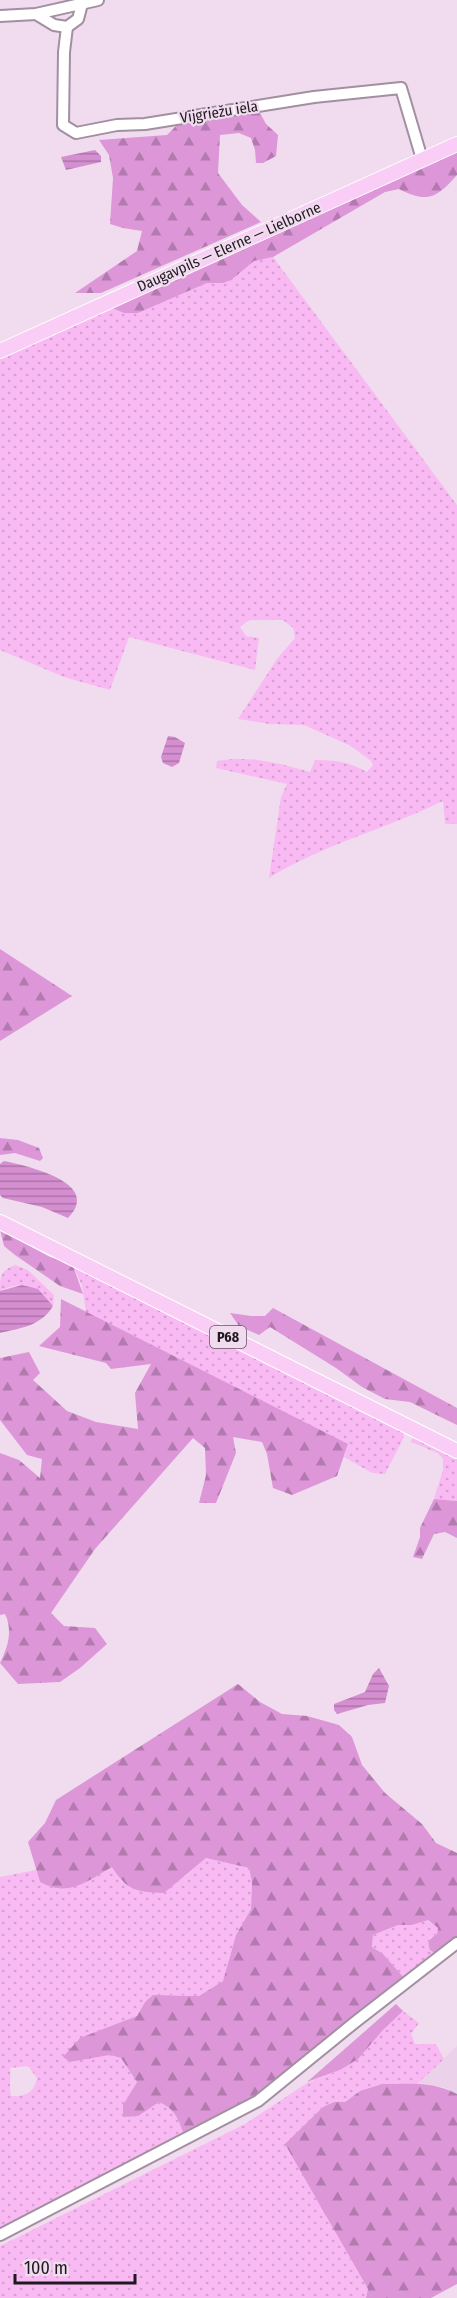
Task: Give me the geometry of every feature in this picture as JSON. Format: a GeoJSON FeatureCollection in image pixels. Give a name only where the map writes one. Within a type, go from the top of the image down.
{"type":"FeatureCollection","features":[{"type":"Feature","properties":{"kind":"main road","name":"Daugavpils — Elerne — Lielborne"},"geometry":{"type":"LineString","coordinates":[[0,351],[457,144]]}},
{"type":"Feature","properties":{"kind":"main road","name":"P68"},"geometry":{"type":"LineString","coordinates":[[0,1222],[457,1451]]}},
{"type":"Feature","properties":{"kind":"street"},"geometry":{"type":"LineString","coordinates":[[0,16],[36,14],[98,0]]}},
{"type":"Feature","properties":{"kind":"street"},"geometry":{"type":"LineString","coordinates":[[36,14],[54,25],[67,27],[78,19],[82,4]]}},
{"type":"Feature","properties":{"kind":"street","name":"Vījgriežu iela"},"geometry":{"type":"LineString","coordinates":[[67,27],[64,52],[63,125],[76,133],[117,125],[156,123],[314,97],[401,88],[423,159]]}},
{"type":"Feature","properties":{"kind":"street"},"geometry":{"type":"LineString","coordinates":[[0,2235],[258,2101],[457,1943]]}},
{"type":"Feature","properties":{"kind":"shaded area"},"geometry":{"type":"Polygon","coordinates":[[[95,150],[101,156],[101,162],[66,170],[61,157],[95,150]]]}},
{"type":"Feature","properties":{"kind":"shaded area"},"geometry":{"type":"Polygon","coordinates":[[[273,257],[457,505],[457,824],[445,824],[443,801],[333,846],[269,878],[281,797],[287,784],[216,768],[217,761],[252,759],[310,772],[315,760],[329,760],[342,762],[367,772],[373,765],[371,761],[351,746],[304,725],[270,724],[238,719],[277,659],[295,638],[293,628],[283,620],[249,620],[240,627],[246,636],[259,638],[255,670],[129,637],[110,690],[64,677],[0,650],[0,358],[112,308],[124,313],[138,313],[207,283],[223,283],[254,261],[273,257]]]}},
{"type":"Feature","properties":{"kind":"shaded area"},"geometry":{"type":"Polygon","coordinates":[[[168,736],[185,743],[179,763],[172,767],[163,763],[161,757],[168,736]]]}},
{"type":"Feature","properties":{"kind":"shaded area"},"geometry":{"type":"Polygon","coordinates":[[[4,1161],[44,1172],[69,1186],[76,1195],[76,1206],[68,1218],[42,1207],[3,1198],[0,1195],[0,1164],[4,1161]]]}},
{"type":"Feature","properties":{"kind":"shaded area"},"geometry":{"type":"Polygon","coordinates":[[[72,1263],[182,1321],[403,1427],[404,1437],[385,1474],[372,1473],[344,1457],[348,1445],[86,1312],[82,1286],[72,1263]]]}},
{"type":"Feature","properties":{"kind":"shaded area"},"geometry":{"type":"Polygon","coordinates":[[[15,1265],[28,1270],[54,1295],[53,1306],[36,1290],[24,1285],[0,1291],[2,1275],[6,1269],[15,1265]]]}},
{"type":"Feature","properties":{"kind":"shaded area"},"geometry":{"type":"Polygon","coordinates":[[[22,1285],[38,1289],[53,1306],[43,1318],[36,1322],[23,1328],[0,1333],[0,1291],[22,1285]]]}},
{"type":"Feature","properties":{"kind":"shaded area"},"geometry":{"type":"Polygon","coordinates":[[[414,1435],[457,1458],[457,1501],[434,1499],[443,1470],[443,1459],[438,1453],[411,1442],[414,1435]]]}},
{"type":"Feature","properties":{"kind":"shaded area"},"geometry":{"type":"Polygon","coordinates":[[[379,1668],[389,1686],[385,1703],[368,1705],[337,1714],[334,1704],[365,1692],[373,1674],[379,1668]]]}},
{"type":"Feature","properties":{"kind":"shaded area"},"geometry":{"type":"Polygon","coordinates":[[[206,1858],[249,1868],[252,1882],[251,1909],[236,1935],[223,1981],[199,1996],[172,1995],[145,2002],[137,2016],[120,2024],[70,2062],[110,2055],[121,2058],[137,2082],[123,2105],[138,2115],[159,2102],[164,2104],[175,2113],[183,2132],[0,2229],[0,1877],[36,1870],[40,1882],[50,1886],[69,1888],[112,1866],[122,1882],[185,1876],[206,1858]],[[28,2066],[10,2068],[11,2096],[21,2096],[31,2091],[37,2078],[28,2066]]]}},
{"type":"Feature","properties":{"kind":"shaded area"},"geometry":{"type":"Polygon","coordinates":[[[427,1920],[438,1928],[437,1934],[430,1938],[436,1954],[405,1979],[383,1954],[372,1947],[373,1935],[398,1925],[412,1925],[427,1920]]]}},
{"type":"Feature","properties":{"kind":"shaded area"},"geometry":{"type":"Polygon","coordinates":[[[403,2011],[419,2023],[411,2034],[415,2044],[436,2044],[444,2059],[417,2084],[382,2084],[360,2091],[345,2102],[334,2102],[323,2107],[286,2144],[368,2289],[366,2298],[0,2298],[0,2246],[245,2124],[307,2083],[340,2070],[403,2011]]]}},
{"type":"Feature","properties":{"kind":"shaded area"},"geometry":{"type":"Polygon","coordinates":[[[457,2046],[457,2094],[444,2087],[417,2084],[457,2046]]]}},
{"type":"Feature","properties":{"kind":"green space"},"geometry":{"type":"Polygon","coordinates":[[[253,100],[266,124],[278,135],[276,156],[263,163],[256,163],[251,138],[239,133],[220,135],[218,173],[242,205],[261,222],[101,293],[75,293],[137,251],[142,231],[110,224],[113,178],[109,155],[99,140],[167,135],[193,109],[253,100]]]}},
{"type":"Feature","properties":{"kind":"green space"},"geometry":{"type":"Polygon","coordinates":[[[457,150],[457,175],[437,194],[424,197],[399,189],[385,192],[273,257],[254,261],[231,280],[223,283],[207,283],[138,313],[124,313],[112,308],[457,150]]]}},
{"type":"Feature","properties":{"kind":"green space"},"geometry":{"type":"Polygon","coordinates":[[[0,949],[72,996],[0,1041],[0,949]]]}},
{"type":"Feature","properties":{"kind":"green space"},"geometry":{"type":"Polygon","coordinates":[[[0,1138],[18,1140],[39,1148],[43,1158],[40,1161],[15,1153],[0,1155],[0,1138]]]}},
{"type":"Feature","properties":{"kind":"green space"},"geometry":{"type":"Polygon","coordinates":[[[0,1230],[50,1257],[72,1263],[83,1294],[60,1286],[15,1255],[4,1246],[0,1230]]]}},
{"type":"Feature","properties":{"kind":"green space"},"geometry":{"type":"Polygon","coordinates":[[[61,1299],[348,1444],[337,1476],[292,1495],[273,1488],[267,1454],[262,1442],[233,1437],[236,1453],[216,1503],[199,1503],[206,1475],[205,1448],[193,1438],[95,1549],[51,1613],[64,1626],[95,1628],[107,1644],[60,1682],[18,1684],[0,1663],[7,1645],[9,1626],[5,1614],[0,1615],[0,1453],[19,1460],[40,1478],[42,1459],[27,1455],[0,1420],[0,1358],[29,1352],[40,1373],[33,1380],[67,1411],[96,1422],[138,1429],[135,1393],[151,1364],[111,1369],[106,1363],[39,1346],[60,1327],[61,1299]]]}},
{"type":"Feature","properties":{"kind":"green space"},"geometry":{"type":"Polygon","coordinates":[[[273,1308],[457,1408],[457,1425],[410,1402],[385,1399],[362,1387],[270,1327],[259,1335],[239,1326],[230,1313],[265,1316],[273,1308]]]}},
{"type":"Feature","properties":{"kind":"green space"},"geometry":{"type":"Polygon","coordinates":[[[434,1499],[457,1501],[457,1538],[445,1532],[434,1534],[422,1559],[413,1557],[420,1537],[420,1528],[434,1499]]]}},
{"type":"Feature","properties":{"kind":"green space"},"geometry":{"type":"Polygon","coordinates":[[[238,1684],[260,1702],[282,1714],[307,1716],[339,1725],[352,1737],[362,1765],[385,1793],[422,1824],[436,1843],[457,1853],[457,1937],[436,1954],[430,1950],[429,1943],[430,1939],[437,1934],[438,1928],[428,1920],[412,1925],[398,1925],[373,1935],[372,1947],[383,1954],[405,1979],[307,2054],[264,2092],[183,2132],[175,2114],[159,2102],[138,2116],[123,2117],[123,2105],[137,2082],[121,2058],[110,2055],[70,2062],[63,2057],[80,2038],[137,2016],[145,2002],[153,1995],[199,1996],[223,1981],[236,1935],[251,1909],[252,1882],[249,1868],[206,1858],[164,1893],[133,1889],[117,1875],[112,1867],[78,1886],[50,1887],[40,1882],[28,1842],[45,1823],[56,1800],[238,1684]]]}},
{"type":"Feature","properties":{"kind":"green space"},"geometry":{"type":"Polygon","coordinates":[[[396,2004],[403,2011],[358,2059],[340,2070],[307,2082],[396,2004]]]}},
{"type":"Feature","properties":{"kind":"green space"},"geometry":{"type":"Polygon","coordinates":[[[382,2084],[430,2085],[457,2094],[457,2284],[431,2298],[366,2298],[368,2289],[285,2144],[323,2107],[334,2102],[345,2102],[360,2091],[382,2084]]]}}]}
